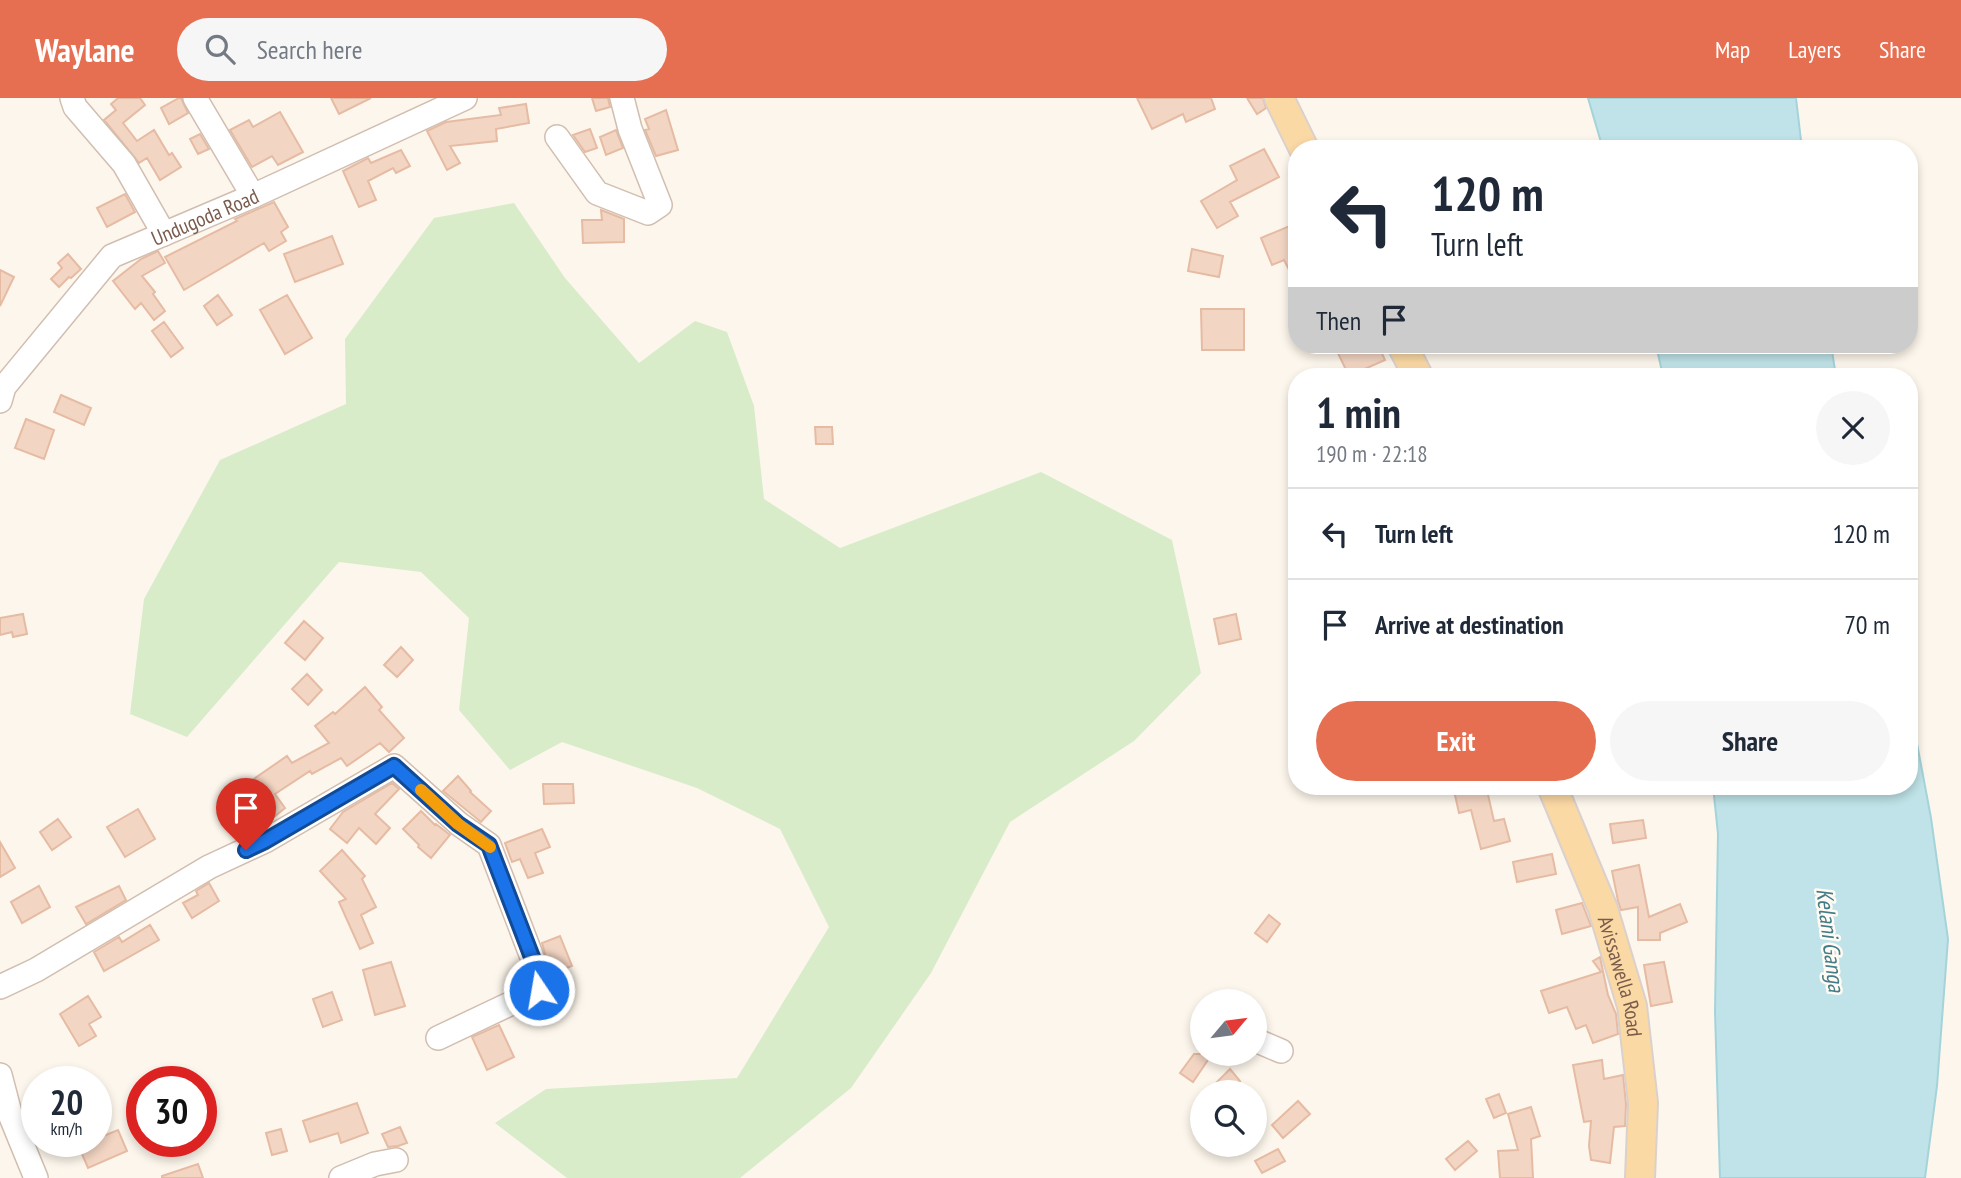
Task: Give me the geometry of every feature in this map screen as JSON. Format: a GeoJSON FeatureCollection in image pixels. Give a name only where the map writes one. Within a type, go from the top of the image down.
{"type":"FeatureCollection","features":[{"type":"Feature","properties":{"kind":"main road"},"geometry":{"type":"LineString","coordinates":[[1279,98],[1300,140]]}},
{"type":"Feature","properties":{"kind":"main road","name":"Avissawella Road"},"geometry":{"type":"LineString","coordinates":[[1556,795],[1603,909],[1632,1006],[1643,1103],[1640,1178]]}},
{"type":"Feature","properties":{"kind":"street"},"geometry":{"type":"LineString","coordinates":[[72,98],[75,107],[124,164],[164,234]]}},
{"type":"Feature","properties":{"kind":"street"},"geometry":{"type":"LineString","coordinates":[[195,98],[253,196]]}},
{"type":"Feature","properties":{"kind":"street"},"geometry":{"type":"LineString","coordinates":[[557,137],[597,193],[648,213],[660,205],[630,129],[622,98]]}},
{"type":"Feature","properties":{"kind":"street","name":"Undugoda Road"},"geometry":{"type":"LineString","coordinates":[[0,401],[4,387],[112,256],[253,196],[454,100]]}},
{"type":"Feature","properties":{"kind":"street"},"geometry":{"type":"LineString","coordinates":[[0,987],[36,970],[209,867],[265,841],[394,766],[458,824],[489,845],[535,965],[539,990],[438,1038]]}},
{"type":"Feature","properties":{"kind":"street"},"geometry":{"type":"LineString","coordinates":[[1267,1045],[1281,1051]]}},
{"type":"Feature","properties":{"kind":"street"},"geometry":{"type":"LineString","coordinates":[[0,1075],[11,1117],[36,1178]]}},
{"type":"Feature","properties":{"kind":"street"},"geometry":{"type":"LineString","coordinates":[[341,1178],[375,1164],[396,1160]]}},
{"type":"Feature","properties":{"kind":"green space"},"geometry":{"type":"Polygon","coordinates":[[[514,203],[565,278],[639,363],[695,321],[727,332],[754,406],[764,499],[840,548],[1041,472],[1172,540],[1201,673],[1134,741],[1010,822],[931,973],[851,1088],[740,1178],[567,1178],[495,1123],[546,1089],[737,1078],[829,927],[780,829],[697,788],[562,742],[510,770],[459,710],[469,618],[421,572],[339,562],[187,737],[130,714],[144,599],[220,460],[346,404],[345,339],[434,218],[514,203]]]}},
{"type":"Feature","properties":{"kind":"water"},"geometry":{"type":"Polygon","coordinates":[[[1588,98],[1796,98],[1801,140],[1600,140],[1588,98]]]}},
{"type":"Feature","properties":{"kind":"water"},"geometry":{"type":"Polygon","coordinates":[[[1658,354],[1832,354],[1835,368],[1661,368],[1658,354]]]}},
{"type":"Feature","properties":{"kind":"water","name":"Kelani Ganga"},"geometry":{"type":"Polygon","coordinates":[[[1918,749],[1948,939],[1937,1086],[1925,1178],[1720,1178],[1715,1012],[1718,834],[1714,795],[1918,795],[1918,749]]]}},
{"type":"Feature","properties":{"kind":"building"},"geometry":{"type":"Polygon","coordinates":[[[118,98],[140,98],[145,105],[123,123],[137,141],[154,130],[169,155],[172,153],[181,167],[160,180],[147,158],[139,163],[104,120],[116,110],[111,104],[118,98]]]}},
{"type":"Feature","properties":{"kind":"building"},"geometry":{"type":"Polygon","coordinates":[[[179,98],[188,113],[169,124],[161,108],[179,98]]]}},
{"type":"Feature","properties":{"kind":"building"},"geometry":{"type":"Polygon","coordinates":[[[331,98],[371,98],[339,114],[331,98]]]}},
{"type":"Feature","properties":{"kind":"building"},"geometry":{"type":"Polygon","coordinates":[[[592,98],[608,98],[610,107],[596,111],[592,98]]]}},
{"type":"Feature","properties":{"kind":"building"},"geometry":{"type":"Polygon","coordinates":[[[1137,98],[1211,98],[1215,109],[1186,122],[1183,114],[1152,129],[1137,98]]]}},
{"type":"Feature","properties":{"kind":"building"},"geometry":{"type":"Polygon","coordinates":[[[1247,98],[1263,98],[1266,108],[1257,114],[1247,98]]]}},
{"type":"Feature","properties":{"kind":"building"},"geometry":{"type":"Polygon","coordinates":[[[526,104],[529,123],[496,129],[497,141],[450,146],[460,163],[447,170],[427,131],[446,122],[501,115],[499,108],[526,104]]]}},
{"type":"Feature","properties":{"kind":"building"},"geometry":{"type":"Polygon","coordinates":[[[666,110],[678,150],[656,156],[645,130],[649,129],[645,119],[666,110]]]}},
{"type":"Feature","properties":{"kind":"building"},"geometry":{"type":"Polygon","coordinates":[[[280,112],[303,152],[278,165],[272,156],[252,167],[230,130],[249,120],[253,127],[280,112]]]}},
{"type":"Feature","properties":{"kind":"building"},"geometry":{"type":"Polygon","coordinates":[[[590,129],[597,148],[585,152],[573,135],[590,129]]]}},
{"type":"Feature","properties":{"kind":"building"},"geometry":{"type":"Polygon","coordinates":[[[616,130],[623,148],[606,155],[600,137],[616,130]]]}},
{"type":"Feature","properties":{"kind":"building"},"geometry":{"type":"Polygon","coordinates":[[[200,134],[209,149],[198,154],[190,139],[200,134]]]}},
{"type":"Feature","properties":{"kind":"building"},"geometry":{"type":"Polygon","coordinates":[[[1264,149],[1279,177],[1230,202],[1238,216],[1217,228],[1201,201],[1237,180],[1230,166],[1264,149]]]}},
{"type":"Feature","properties":{"kind":"building"},"geometry":{"type":"Polygon","coordinates":[[[401,150],[410,166],[396,173],[393,168],[368,181],[376,200],[359,207],[343,171],[368,158],[371,163],[401,150]]]}},
{"type":"Feature","properties":{"kind":"building"},"geometry":{"type":"Polygon","coordinates":[[[125,194],[135,212],[107,227],[97,208],[125,194]]]}},
{"type":"Feature","properties":{"kind":"building"},"geometry":{"type":"Polygon","coordinates":[[[274,202],[288,227],[281,232],[286,241],[269,251],[264,243],[184,290],[165,257],[237,221],[235,219],[274,202]]]}},
{"type":"Feature","properties":{"kind":"building"},"geometry":{"type":"Polygon","coordinates":[[[601,210],[624,219],[624,242],[583,243],[582,220],[602,220],[601,210]]]}},
{"type":"Feature","properties":{"kind":"building"},"geometry":{"type":"Polygon","coordinates":[[[1288,227],[1288,268],[1284,260],[1272,265],[1261,238],[1288,227]]]}},
{"type":"Feature","properties":{"kind":"building"},"geometry":{"type":"Polygon","coordinates":[[[332,236],[343,264],[295,282],[284,254],[332,236]]]}},
{"type":"Feature","properties":{"kind":"building"},"geometry":{"type":"Polygon","coordinates":[[[1192,249],[1223,256],[1219,277],[1188,271],[1192,249]]]}},
{"type":"Feature","properties":{"kind":"building"},"geometry":{"type":"Polygon","coordinates":[[[158,251],[165,263],[142,276],[165,311],[154,320],[141,303],[135,309],[113,281],[141,259],[158,251]]]}},
{"type":"Feature","properties":{"kind":"building"},"geometry":{"type":"Polygon","coordinates":[[[68,254],[81,269],[59,287],[51,279],[62,268],[58,263],[68,254]]]}},
{"type":"Feature","properties":{"kind":"building"},"geometry":{"type":"Polygon","coordinates":[[[0,270],[14,277],[0,306],[0,270]]]}},
{"type":"Feature","properties":{"kind":"building"},"geometry":{"type":"Polygon","coordinates":[[[218,295],[232,315],[217,325],[204,306],[218,295]]]}},
{"type":"Feature","properties":{"kind":"building"},"geometry":{"type":"Polygon","coordinates":[[[287,295],[312,338],[285,354],[260,310],[287,295]]]}},
{"type":"Feature","properties":{"kind":"building"},"geometry":{"type":"Polygon","coordinates":[[[1201,309],[1244,309],[1244,350],[1202,350],[1201,309]]]}},
{"type":"Feature","properties":{"kind":"building"},"geometry":{"type":"Polygon","coordinates":[[[164,322],[183,348],[171,357],[152,331],[164,322]]]}},
{"type":"Feature","properties":{"kind":"building"},"geometry":{"type":"Polygon","coordinates":[[[1338,354],[1382,354],[1385,360],[1367,368],[1345,368],[1338,354]]]}},
{"type":"Feature","properties":{"kind":"building"},"geometry":{"type":"Polygon","coordinates":[[[61,395],[91,408],[84,425],[54,412],[61,395]]]}},
{"type":"Feature","properties":{"kind":"building"},"geometry":{"type":"Polygon","coordinates":[[[26,419],[54,430],[44,459],[15,448],[26,419]]]}},
{"type":"Feature","properties":{"kind":"building"},"geometry":{"type":"Polygon","coordinates":[[[815,427],[832,427],[833,444],[816,444],[815,427]]]}},
{"type":"Feature","properties":{"kind":"building"},"geometry":{"type":"Polygon","coordinates":[[[23,614],[27,634],[13,637],[12,632],[0,635],[0,618],[23,614]]]}},
{"type":"Feature","properties":{"kind":"building"},"geometry":{"type":"Polygon","coordinates":[[[1236,614],[1241,639],[1219,644],[1214,619],[1236,614]]]}},
{"type":"Feature","properties":{"kind":"building"},"geometry":{"type":"Polygon","coordinates":[[[304,621],[323,638],[305,660],[285,643],[304,621]]]}},
{"type":"Feature","properties":{"kind":"building"},"geometry":{"type":"Polygon","coordinates":[[[401,647],[413,660],[397,677],[384,665],[401,647]]]}},
{"type":"Feature","properties":{"kind":"building"},"geometry":{"type":"Polygon","coordinates":[[[307,674],[322,690],[308,705],[292,689],[307,674]]]}},
{"type":"Feature","properties":{"kind":"building"},"geometry":{"type":"Polygon","coordinates":[[[365,687],[382,707],[379,710],[404,738],[389,752],[380,743],[347,766],[341,758],[312,774],[310,771],[275,794],[285,808],[269,821],[262,812],[242,827],[228,807],[247,793],[242,787],[287,756],[292,763],[329,743],[315,726],[333,712],[335,714],[365,687]]]}},
{"type":"Feature","properties":{"kind":"building"},"geometry":{"type":"Polygon","coordinates":[[[458,776],[470,792],[491,811],[481,822],[443,791],[458,776]]]}},
{"type":"Feature","properties":{"kind":"building"},"geometry":{"type":"Polygon","coordinates":[[[392,783],[399,789],[375,814],[390,828],[376,844],[359,828],[347,843],[330,829],[343,812],[392,783]]]}},
{"type":"Feature","properties":{"kind":"building"},"geometry":{"type":"Polygon","coordinates":[[[543,784],[573,784],[574,803],[544,804],[543,784]]]}},
{"type":"Feature","properties":{"kind":"building"},"geometry":{"type":"Polygon","coordinates":[[[1455,795],[1488,795],[1494,821],[1504,819],[1510,841],[1481,849],[1471,810],[1459,813],[1455,795]]]}},
{"type":"Feature","properties":{"kind":"building"},"geometry":{"type":"Polygon","coordinates":[[[138,809],[155,839],[125,857],[107,827],[138,809]]]}},
{"type":"Feature","properties":{"kind":"building"},"geometry":{"type":"Polygon","coordinates":[[[421,811],[450,835],[431,858],[403,829],[421,811]]]}},
{"type":"Feature","properties":{"kind":"building"},"geometry":{"type":"Polygon","coordinates":[[[58,819],[71,837],[52,850],[40,832],[58,819]]]}},
{"type":"Feature","properties":{"kind":"building"},"geometry":{"type":"Polygon","coordinates":[[[1643,820],[1646,838],[1613,843],[1610,824],[1643,820]]]}},
{"type":"Feature","properties":{"kind":"building"},"geometry":{"type":"Polygon","coordinates":[[[542,829],[550,847],[535,853],[543,873],[528,878],[520,859],[512,862],[505,843],[542,829]]]}},
{"type":"Feature","properties":{"kind":"building"},"geometry":{"type":"Polygon","coordinates":[[[0,842],[15,868],[0,877],[0,842]]]}},
{"type":"Feature","properties":{"kind":"building"},"geometry":{"type":"Polygon","coordinates":[[[342,850],[365,876],[362,879],[376,907],[361,915],[373,943],[360,949],[339,902],[346,899],[320,871],[342,850]]]}},
{"type":"Feature","properties":{"kind":"building"},"geometry":{"type":"Polygon","coordinates":[[[1552,854],[1556,874],[1517,882],[1513,862],[1552,854]]]}},
{"type":"Feature","properties":{"kind":"building"},"geometry":{"type":"Polygon","coordinates":[[[1639,865],[1649,917],[1680,904],[1687,922],[1660,933],[1660,940],[1638,940],[1638,907],[1621,910],[1618,901],[1612,871],[1639,865]]]}},
{"type":"Feature","properties":{"kind":"building"},"geometry":{"type":"Polygon","coordinates":[[[209,883],[219,901],[192,918],[183,903],[198,895],[196,891],[209,883]]]}},
{"type":"Feature","properties":{"kind":"building"},"geometry":{"type":"Polygon","coordinates":[[[39,886],[50,907],[22,923],[11,902],[39,886]]]}},
{"type":"Feature","properties":{"kind":"building"},"geometry":{"type":"Polygon","coordinates":[[[119,886],[126,900],[86,924],[76,907],[119,886]]]}},
{"type":"Feature","properties":{"kind":"building"},"geometry":{"type":"Polygon","coordinates":[[[1582,903],[1591,926],[1562,934],[1556,910],[1582,903]]]}},
{"type":"Feature","properties":{"kind":"building"},"geometry":{"type":"Polygon","coordinates":[[[1269,915],[1280,924],[1267,942],[1255,933],[1269,915]]]}},
{"type":"Feature","properties":{"kind":"building"},"geometry":{"type":"Polygon","coordinates":[[[150,925],[159,940],[104,971],[94,952],[119,937],[122,942],[150,925]]]}},
{"type":"Feature","properties":{"kind":"building"},"geometry":{"type":"Polygon","coordinates":[[[560,936],[572,966],[551,974],[542,943],[560,936]]]}},
{"type":"Feature","properties":{"kind":"building"},"geometry":{"type":"Polygon","coordinates":[[[1600,957],[1608,995],[1616,1014],[1618,1034],[1593,1043],[1586,1025],[1576,1029],[1567,1007],[1549,1013],[1541,991],[1601,972],[1593,961],[1600,957]]]}},
{"type":"Feature","properties":{"kind":"building"},"geometry":{"type":"Polygon","coordinates":[[[391,962],[405,1006],[375,1015],[363,970],[391,962]]]}},
{"type":"Feature","properties":{"kind":"building"},"geometry":{"type":"Polygon","coordinates":[[[1664,962],[1672,1002],[1651,1006],[1644,965],[1664,962]]]}},
{"type":"Feature","properties":{"kind":"building"},"geometry":{"type":"Polygon","coordinates":[[[332,992],[342,1020],[323,1027],[313,999],[332,992]]]}},
{"type":"Feature","properties":{"kind":"building"},"geometry":{"type":"Polygon","coordinates":[[[88,996],[101,1017],[89,1024],[96,1036],[79,1046],[60,1014],[88,996]]]}},
{"type":"Feature","properties":{"kind":"building"},"geometry":{"type":"Polygon","coordinates":[[[499,1025],[514,1057],[487,1070],[472,1037],[499,1025]]]}},
{"type":"Feature","properties":{"kind":"building"},"geometry":{"type":"Polygon","coordinates":[[[1190,1059],[1190,1066],[1204,1066],[1194,1080],[1180,1073],[1190,1059]]]}},
{"type":"Feature","properties":{"kind":"building"},"geometry":{"type":"Polygon","coordinates":[[[1602,1060],[1604,1079],[1623,1075],[1626,1104],[1625,1126],[1614,1127],[1610,1163],[1591,1160],[1591,1121],[1584,1122],[1573,1065],[1602,1060]]]}},
{"type":"Feature","properties":{"kind":"building"},"geometry":{"type":"Polygon","coordinates":[[[1230,1069],[1239,1080],[1219,1080],[1230,1069]]]}},
{"type":"Feature","properties":{"kind":"building"},"geometry":{"type":"Polygon","coordinates":[[[1499,1094],[1506,1113],[1494,1118],[1486,1099],[1499,1094]]]}},
{"type":"Feature","properties":{"kind":"building"},"geometry":{"type":"Polygon","coordinates":[[[1298,1101],[1310,1114],[1283,1138],[1272,1125],[1298,1101]]]}},
{"type":"Feature","properties":{"kind":"building"},"geometry":{"type":"Polygon","coordinates":[[[357,1103],[368,1133],[341,1143],[338,1133],[310,1142],[303,1121],[357,1103]]]}},
{"type":"Feature","properties":{"kind":"building"},"geometry":{"type":"Polygon","coordinates":[[[1531,1107],[1540,1136],[1531,1139],[1533,1178],[1500,1178],[1498,1151],[1518,1150],[1508,1114],[1531,1107]]]}},
{"type":"Feature","properties":{"kind":"building"},"geometry":{"type":"Polygon","coordinates":[[[400,1127],[407,1143],[388,1147],[382,1134],[400,1127]]]}},
{"type":"Feature","properties":{"kind":"building"},"geometry":{"type":"Polygon","coordinates":[[[281,1129],[287,1151],[272,1155],[266,1133],[281,1129]]]}},
{"type":"Feature","properties":{"kind":"building"},"geometry":{"type":"Polygon","coordinates":[[[118,1130],[126,1151],[88,1168],[83,1157],[112,1157],[112,1132],[118,1130]]]}},
{"type":"Feature","properties":{"kind":"building"},"geometry":{"type":"Polygon","coordinates":[[[1468,1141],[1477,1151],[1455,1170],[1446,1159],[1468,1141]]]}},
{"type":"Feature","properties":{"kind":"building"},"geometry":{"type":"Polygon","coordinates":[[[1278,1149],[1285,1161],[1262,1173],[1255,1161],[1278,1149]]]}},
{"type":"Feature","properties":{"kind":"building"},"geometry":{"type":"Polygon","coordinates":[[[198,1164],[203,1178],[162,1178],[162,1176],[198,1164]]]}},
{"type":"Feature","properties":{"kind":"slow traffic"},"geometry":{"type":"LineString","coordinates":[[421,790],[458,824],[490,847]]}},
{"type":"Feature","properties":{"kind":"route"},"geometry":{"type":"LineString","coordinates":[[246,850],[394,766],[458,824],[489,845],[535,965],[539,990]]}}]}
